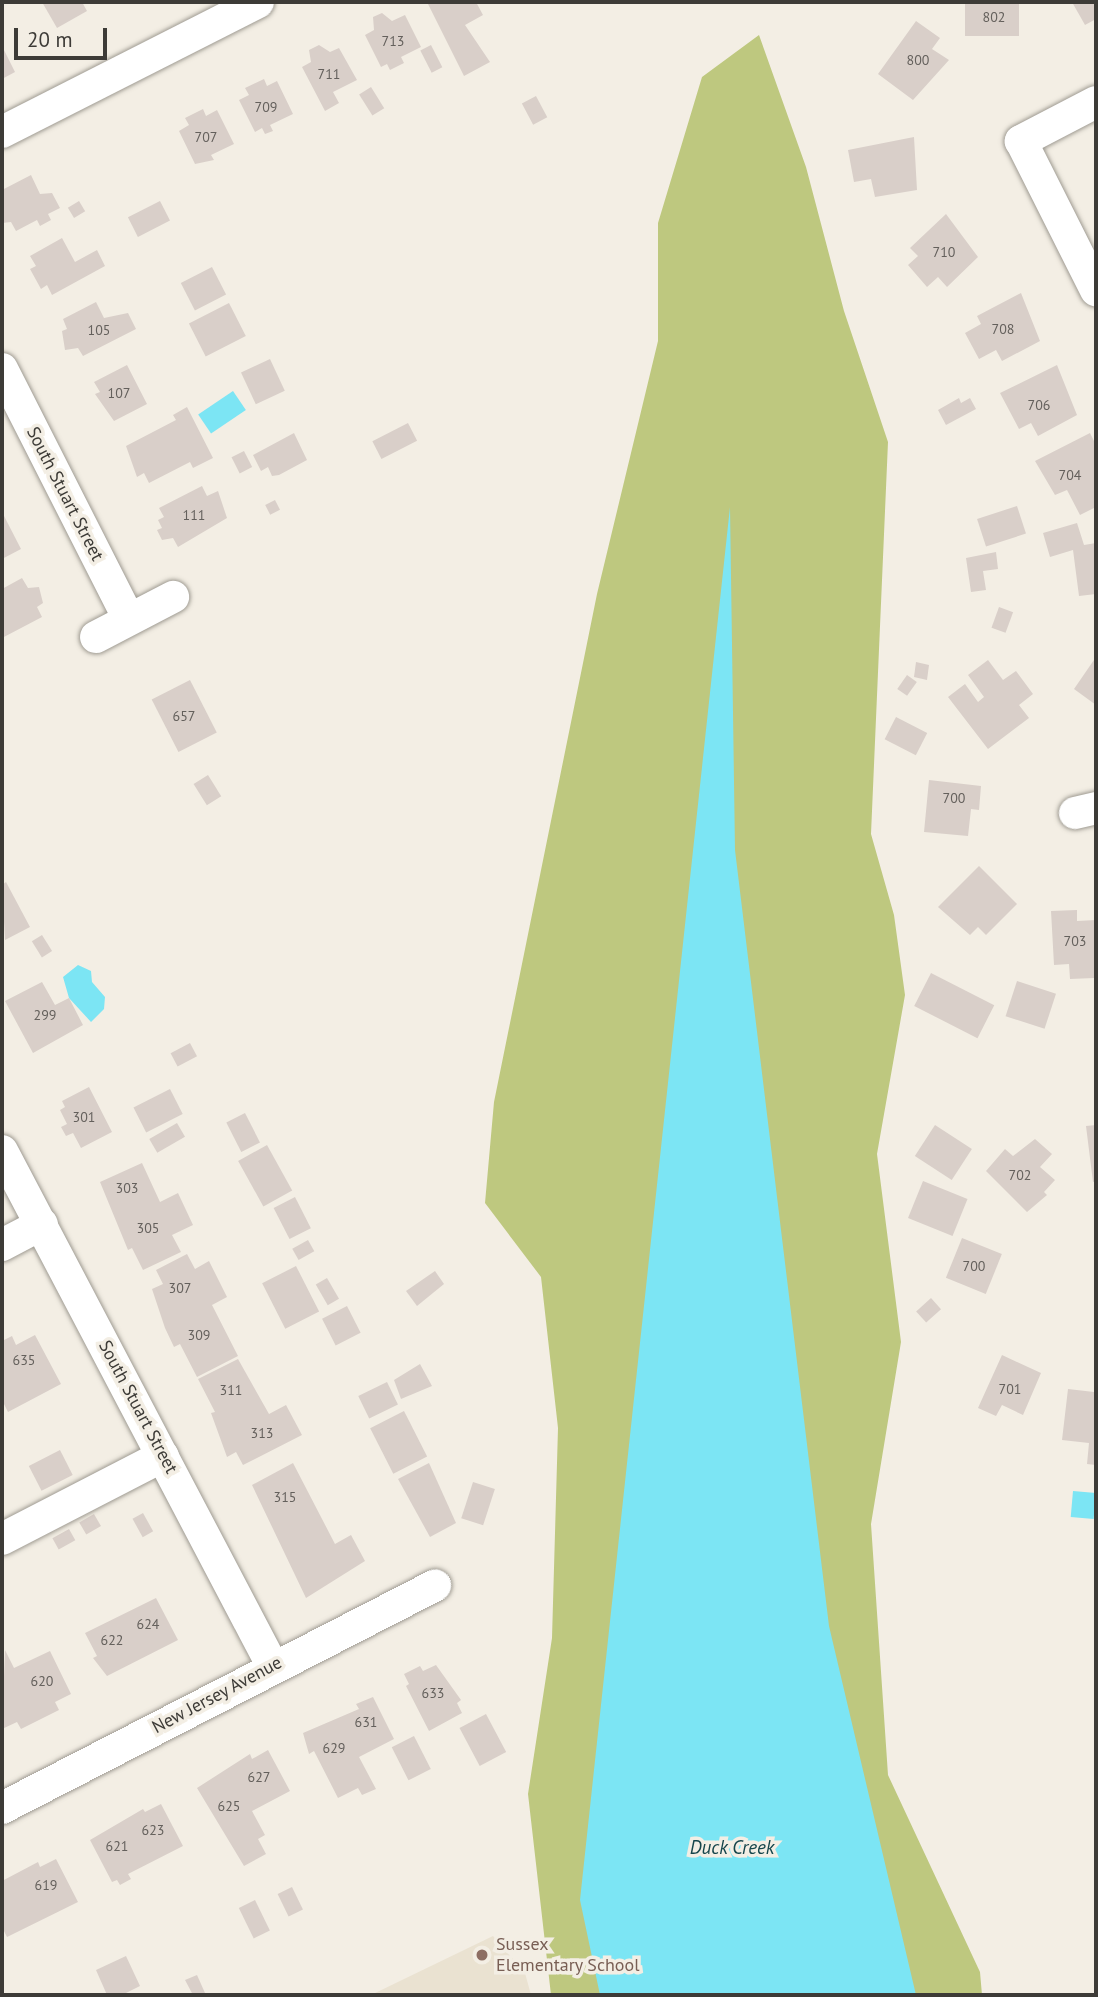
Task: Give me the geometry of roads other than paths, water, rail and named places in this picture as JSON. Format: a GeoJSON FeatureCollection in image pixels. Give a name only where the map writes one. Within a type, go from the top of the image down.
{"type":"FeatureCollection","features":[{"type":"Feature","properties":{"kind":"street"},"geometry":{"type":"LineString","coordinates":[[2,132],[258,2]]}},
{"type":"Feature","properties":{"kind":"street"},"geometry":{"type":"LineString","coordinates":[[1096,102],[1021,141],[1096,290]]}},
{"type":"Feature","properties":{"kind":"street","name":"South Stuart Street"},"geometry":{"type":"LineString","coordinates":[[2,369],[129,619]]}},
{"type":"Feature","properties":{"kind":"street"},"geometry":{"type":"LineString","coordinates":[[96,637],[173,597]]}},
{"type":"Feature","properties":{"kind":"street","name":"South Stuart Street"},"geometry":{"type":"LineString","coordinates":[[2,1150],[272,1665]]}},
{"type":"Feature","properties":{"kind":"street"},"geometry":{"type":"LineString","coordinates":[[2,1245],[42,1224]]}},
{"type":"Feature","properties":{"kind":"street"},"geometry":{"type":"LineString","coordinates":[[2,1539],[163,1456]]}},
{"type":"Feature","properties":{"kind":"street","name":"New Jersey Avenue"},"geometry":{"type":"LineString","coordinates":[[2,1808],[272,1665],[435,1585]]}},
{"type":"Feature","properties":{"kind":"water"},"geometry":{"type":"Polygon","coordinates":[[[233,391],[246,410],[211,434],[198,414],[233,391]]]}},
{"type":"Feature","properties":{"kind":"water","name":"Duck Creek"},"geometry":{"type":"Polygon","coordinates":[[[730,507],[735,850],[829,1626],[916,1995],[600,1995],[580,1900],[730,507]]]}},
{"type":"Feature","properties":{"kind":"water"},"geometry":{"type":"Polygon","coordinates":[[[78,965],[91,971],[92,982],[105,997],[104,1009],[91,1022],[69,998],[63,977],[78,965]]]}},
{"type":"Feature","properties":{"kind":"water"},"geometry":{"type":"Polygon","coordinates":[[[1073,1491],[1096,1493],[1094,1519],[1071,1517],[1073,1491]]]}},
{"type":"Feature","properties":{"kind":"place","name":"Sussex Elementary School"},"geometry":{"type":"Point","coordinates":[482,1955]}}]}
